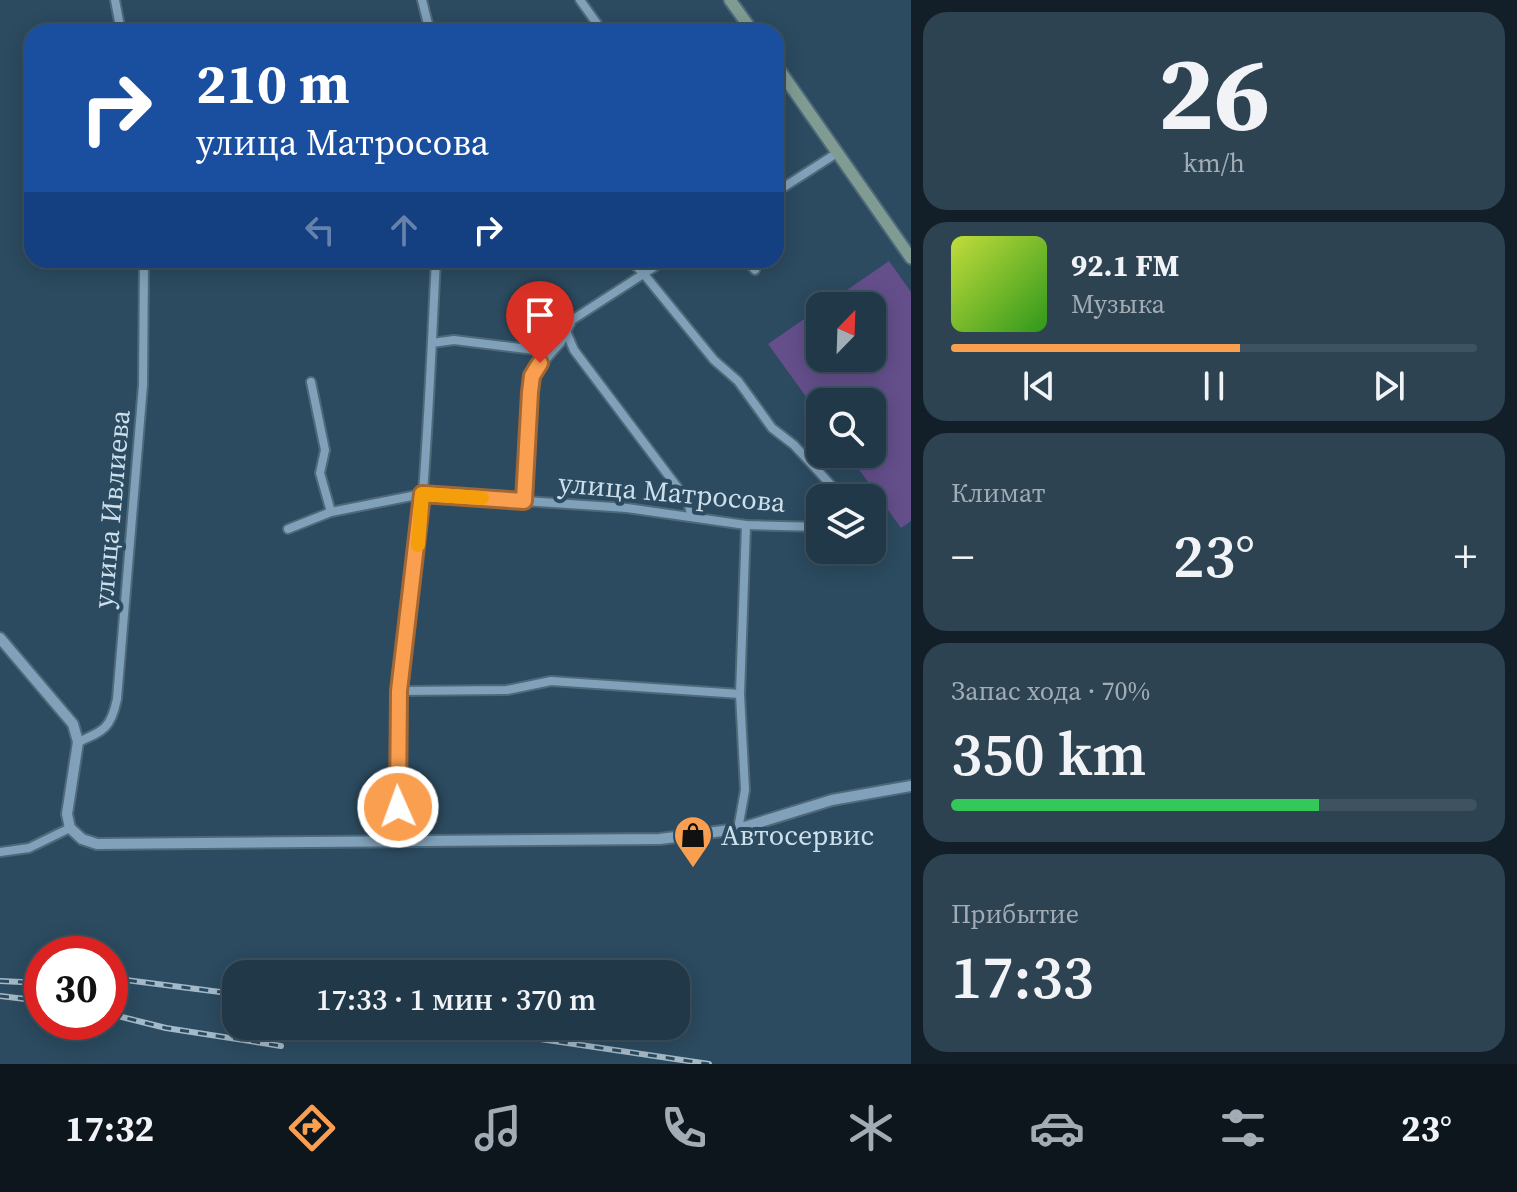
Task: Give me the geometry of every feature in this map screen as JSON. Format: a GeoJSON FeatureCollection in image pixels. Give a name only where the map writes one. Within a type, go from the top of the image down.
{"type":"FeatureCollection","features":[{"type":"Feature","properties":{"kind":"main road"},"geometry":{"type":"LineString","coordinates":[[730,0],[747,24]]}},
{"type":"Feature","properties":{"kind":"main road"},"geometry":{"type":"LineString","coordinates":[[784,77],[911,258]]}},
{"type":"Feature","properties":{"kind":"street"},"geometry":{"type":"LineString","coordinates":[[115,0],[120,24]]}},
{"type":"Feature","properties":{"kind":"street"},"geometry":{"type":"LineString","coordinates":[[422,0],[428,24]]}},
{"type":"Feature","properties":{"kind":"street"},"geometry":{"type":"LineString","coordinates":[[580,0],[597,24]]}},
{"type":"Feature","properties":{"kind":"street"},"geometry":{"type":"LineString","coordinates":[[784,187],[837,153]]}},
{"type":"Feature","properties":{"kind":"street","name":"улица Ивлиева"},"geometry":{"type":"LineString","coordinates":[[78,742],[104,731],[114,717],[117,699],[143,385],[144,268]]}},
{"type":"Feature","properties":{"kind":"street"},"geometry":{"type":"LineString","coordinates":[[405,842],[398,807],[399,691],[422,494],[436,268]]}},
{"type":"Feature","properties":{"kind":"street"},"geometry":{"type":"LineString","coordinates":[[638,268],[714,360],[738,381],[772,428],[794,445],[830,484]]}},
{"type":"Feature","properties":{"kind":"street"},"geometry":{"type":"LineString","coordinates":[[524,501],[532,376],[561,342],[572,320],[651,268]]}},
{"type":"Feature","properties":{"kind":"street"},"geometry":{"type":"LineString","coordinates":[[566,331],[574,350],[687,500],[692,516]]}},
{"type":"Feature","properties":{"kind":"street"},"geometry":{"type":"LineString","coordinates":[[432,343],[454,340],[552,352]]}},
{"type":"Feature","properties":{"kind":"street"},"geometry":{"type":"LineString","coordinates":[[311,382],[325,450],[320,473],[331,512]]}},
{"type":"Feature","properties":{"kind":"street","name":"улица Матросова"},"geometry":{"type":"LineString","coordinates":[[288,529],[331,512],[422,494],[627,508],[746,525],[806,526]]}},
{"type":"Feature","properties":{"kind":"street"},"geometry":{"type":"LineString","coordinates":[[738,829],[745,790],[740,694],[746,525]]}},
{"type":"Feature","properties":{"kind":"street"},"geometry":{"type":"LineString","coordinates":[[0,638],[73,724],[78,742],[67,814],[70,828],[82,839],[97,844],[660,839],[738,829],[832,800],[911,786]]}},
{"type":"Feature","properties":{"kind":"street"},"geometry":{"type":"LineString","coordinates":[[399,691],[507,690],[551,681],[740,694]]}},
{"type":"Feature","properties":{"kind":"street"},"geometry":{"type":"LineString","coordinates":[[0,852],[29,848],[70,828]]}},
{"type":"Feature","properties":{"kind":"shaded area"},"geometry":{"type":"Polygon","coordinates":[[[889,261],[911,292],[911,521],[901,528],[886,507],[886,484],[869,484],[858,468],[886,468],[886,388],[806,388],[806,397],[768,344],[806,318],[806,372],[886,372],[886,292],[844,292],[889,261]]]}},
{"type":"Feature","properties":{"kind":"railway"},"geometry":{"type":"LineString","coordinates":[[128,980],[222,992]]}},
{"type":"Feature","properties":{"kind":"railway"},"geometry":{"type":"LineString","coordinates":[[0,981],[24,982]]}},
{"type":"Feature","properties":{"kind":"railway"},"geometry":{"type":"LineString","coordinates":[[0,996],[24,999]]}},
{"type":"Feature","properties":{"kind":"railway"},"geometry":{"type":"LineString","coordinates":[[128,1018],[166,1028],[281,1046]]}},
{"type":"Feature","properties":{"kind":"railway"},"geometry":{"type":"LineString","coordinates":[[547,1040],[709,1064]]}},
{"type":"Feature","properties":{"kind":"slow traffic"},"geometry":{"type":"LineString","coordinates":[[418,545],[422,494],[482,498]]}},
{"type":"Feature","properties":{"kind":"place","name":"Автосервис"},"geometry":{"type":"Point","coordinates":[693,869]}},
{"type":"Feature","properties":{"kind":"route"},"geometry":{"type":"LineString","coordinates":[[398,807],[399,691],[422,494],[524,501],[530,392],[532,376],[540,363]]}}]}
